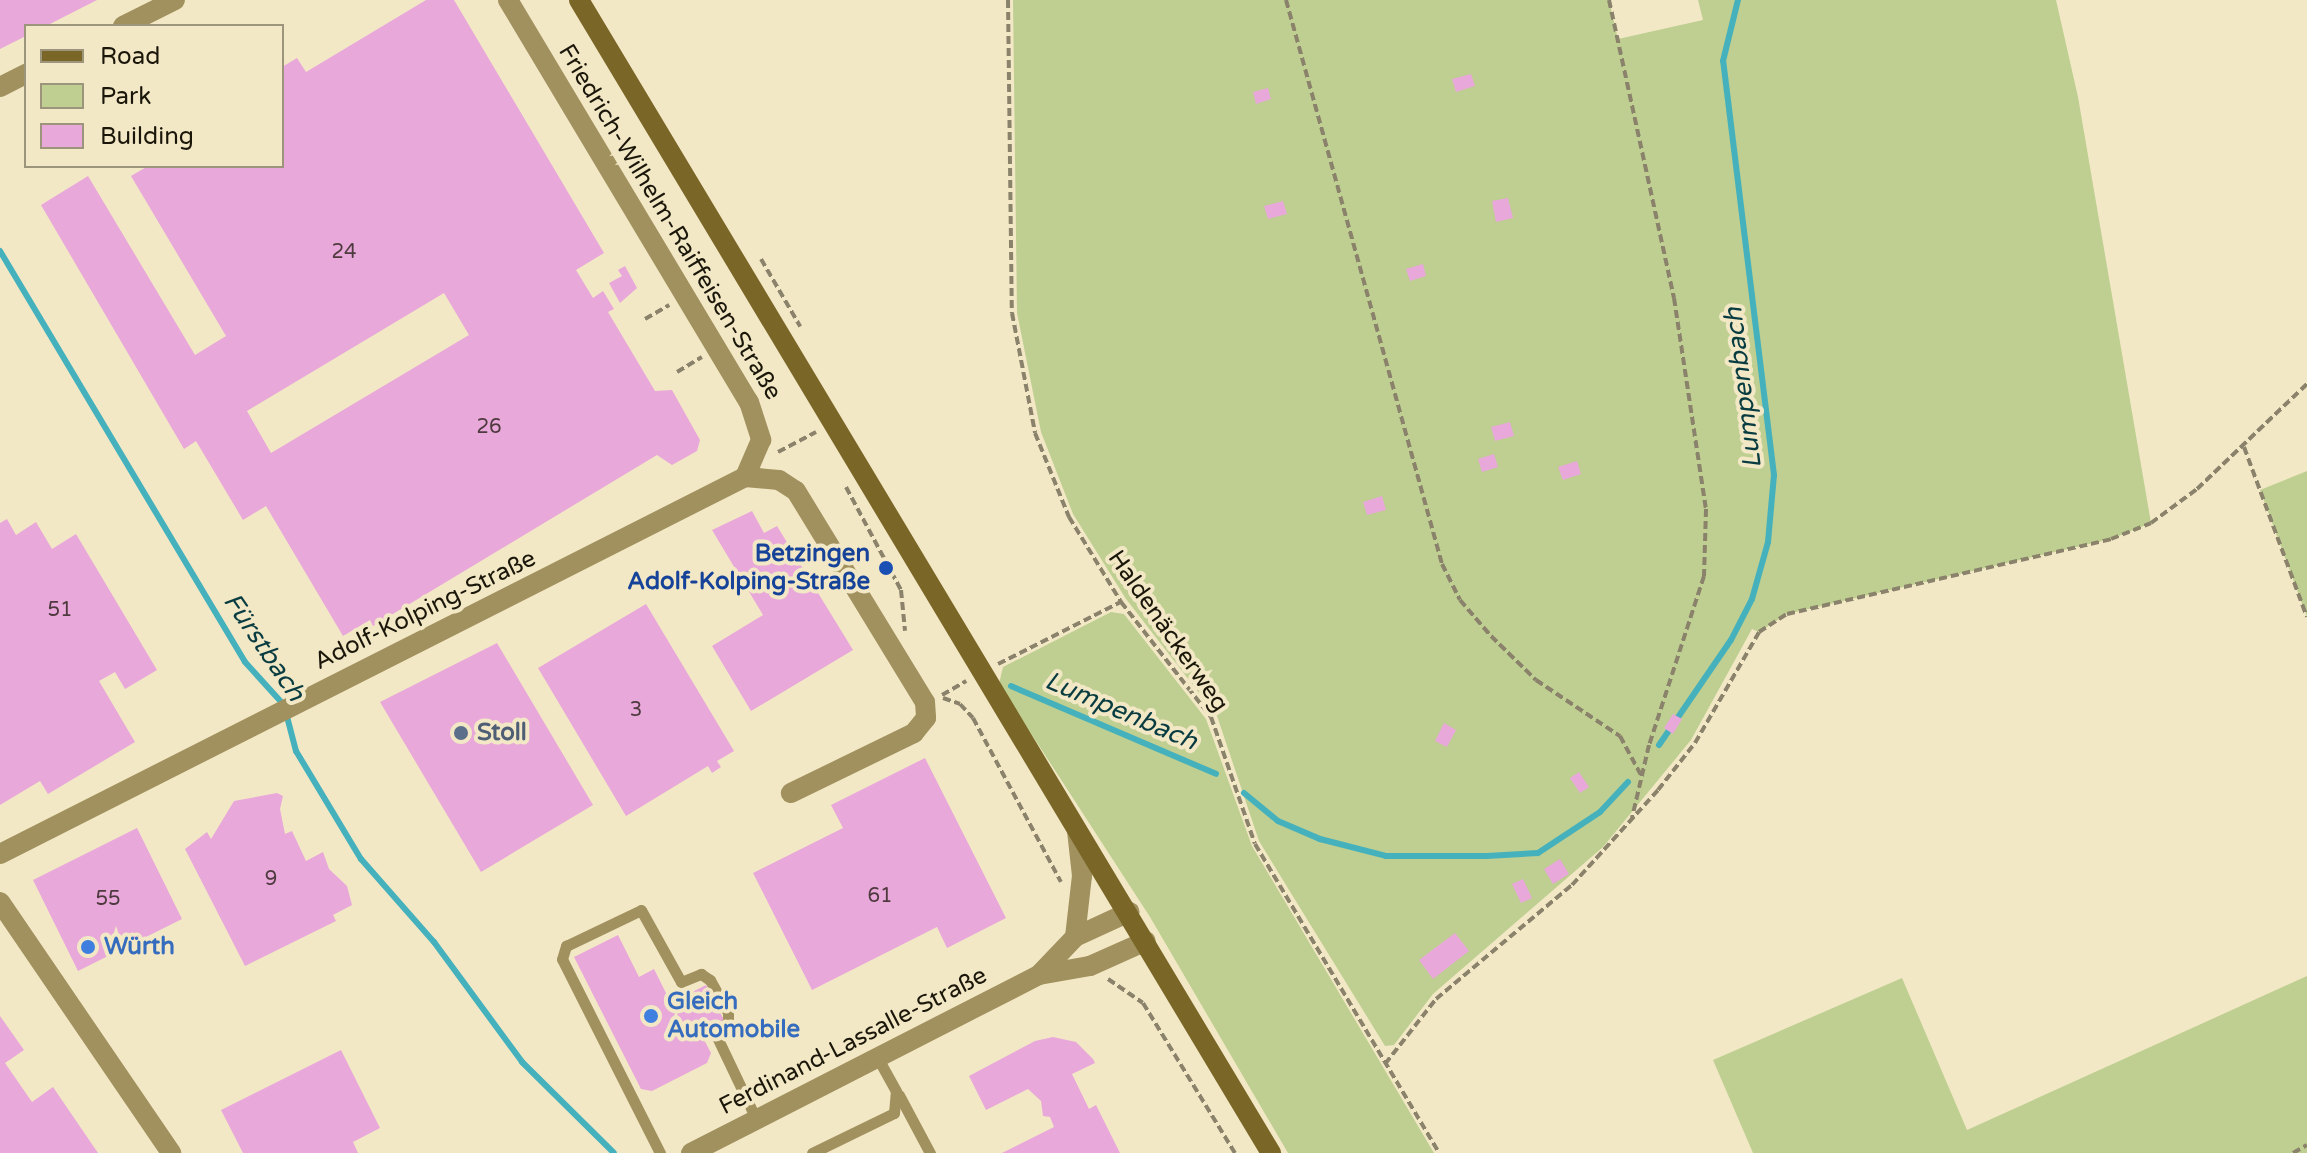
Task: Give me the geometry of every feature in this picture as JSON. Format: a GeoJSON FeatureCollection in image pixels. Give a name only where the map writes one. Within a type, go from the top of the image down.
{"type":"FeatureCollection","features":[{"type":"Feature","properties":{"kind":"main road"},"geometry":{"type":"LineString","coordinates":[[579,0],[980,674],[1129,912],[1271,1153]]}},
{"type":"Feature","properties":{"kind":"street"},"geometry":{"type":"LineString","coordinates":[[127,24],[175,0]]}},
{"type":"Feature","properties":{"kind":"street","name":"Friedrich-Wilhelm-Raiffeisen-Straße"},"geometry":{"type":"LineString","coordinates":[[508,0],[717,348],[758,423],[751,469]]}},
{"type":"Feature","properties":{"kind":"street"},"geometry":{"type":"LineString","coordinates":[[0,87],[24,75]]}},
{"type":"Feature","properties":{"kind":"street"},"geometry":{"type":"LineString","coordinates":[[751,469],[796,491],[897,650],[925,702],[923,725],[791,793]]}},
{"type":"Feature","properties":{"kind":"street","name":"Adolf-Kolping-Straße"},"geometry":{"type":"LineString","coordinates":[[0,854],[751,469]]}},
{"type":"Feature","properties":{"kind":"street"},"geometry":{"type":"LineString","coordinates":[[1075,937],[1082,876],[1077,831]]}},
{"type":"Feature","properties":{"kind":"street"},"geometry":{"type":"LineString","coordinates":[[0,902],[171,1153]]}},
{"type":"Feature","properties":{"kind":"street","name":"Ferdinand-Lassalle-Straße"},"geometry":{"type":"LineString","coordinates":[[1039,975],[1075,937],[1129,912]]}},
{"type":"Feature","properties":{"kind":"street","name":"Ferdinand-Lassalle-Straße"},"geometry":{"type":"LineString","coordinates":[[691,1153],[1039,975],[1090,966],[1146,941]]}},
{"type":"Feature","properties":{"kind":"lane"},"geometry":{"type":"LineString","coordinates":[[660,1153],[562,959],[566,946],[641,910],[681,982],[701,974],[710,980],[728,1012],[728,1021],[716,1035],[757,1121]]}},
{"type":"Feature","properties":{"kind":"lane"},"geometry":{"type":"LineString","coordinates":[[878,1058],[930,1153]]}},
{"type":"Feature","properties":{"kind":"lane"},"geometry":{"type":"LineString","coordinates":[[812,1153],[890,1118],[896,1091]]}},
{"type":"Feature","properties":{"kind":"path","name":"Haldenäckerweg"},"geometry":{"type":"LineString","coordinates":[[1008,0],[1012,313],[1035,433],[1069,517],[1121,602],[1211,717],[1255,844],[1439,1153]]}},
{"type":"Feature","properties":{"kind":"path"},"geometry":{"type":"LineString","coordinates":[[1286,0],[1442,564],[1460,600],[1536,680],[1620,736],[1642,777]]}},
{"type":"Feature","properties":{"kind":"path"},"geometry":{"type":"LineString","coordinates":[[1609,0],[1674,298],[1706,509],[1704,576],[1631,821]]}},
{"type":"Feature","properties":{"kind":"path"},"geometry":{"type":"LineString","coordinates":[[645,319],[685,296]]}},
{"type":"Feature","properties":{"kind":"path"},"geometry":{"type":"LineString","coordinates":[[677,372],[717,348]]}},
{"type":"Feature","properties":{"kind":"path"},"geometry":{"type":"LineString","coordinates":[[1385,1064],[1436,999],[1572,885],[1631,821],[1695,743],[1759,632],[1787,614],[2111,539],[2151,523],[2244,447],[2307,384]]}},
{"type":"Feature","properties":{"kind":"path"},"geometry":{"type":"LineString","coordinates":[[751,469],[817,431],[822,440]]}},
{"type":"Feature","properties":{"kind":"path"},"geometry":{"type":"LineString","coordinates":[[2244,447],[2307,617]]}},
{"type":"Feature","properties":{"kind":"path"},"geometry":{"type":"LineString","coordinates":[[842,478],[901,590],[905,639],[897,650]]}},
{"type":"Feature","properties":{"kind":"path"},"geometry":{"type":"LineString","coordinates":[[1063,892],[1055,864],[973,718],[954,701],[937,697],[1121,602]]}},
{"type":"Feature","properties":{"kind":"path"},"geometry":{"type":"LineString","coordinates":[[1090,966],[1143,1003],[1235,1153]]}},
{"type":"Feature","properties":{"kind":"path"},"geometry":{"type":"LineString","coordinates":[[2293,1153],[2307,1145]]}},
{"type":"Feature","properties":{"kind":"green space"},"geometry":{"type":"Polygon","coordinates":[[[1013,0],[1609,0],[1618,39],[1703,20],[1698,0],[2056,0],[2078,97],[2151,523],[2111,539],[1787,614],[1759,632],[1752,629],[1691,740],[1603,847],[1433,994],[1394,1045],[1385,1046],[1259,841],[1217,716],[1126,599],[1073,514],[1041,432],[1017,313],[1013,0]]]}},
{"type":"Feature","properties":{"kind":"green space"},"geometry":{"type":"Polygon","coordinates":[[[2307,471],[2307,617],[2260,490],[2307,471]]]}},
{"type":"Feature","properties":{"kind":"green space"},"geometry":{"type":"Polygon","coordinates":[[[1111,612],[1124,614],[1206,719],[1252,846],[1434,1153],[1288,1153],[1150,917],[999,684],[1003,667],[1111,612]]]}},
{"type":"Feature","properties":{"kind":"green space"},"geometry":{"type":"Polygon","coordinates":[[[2307,976],[2307,1153],[1753,1153],[1713,1060],[1902,978],[1967,1130],[2307,976]]]}},
{"type":"Feature","properties":{"kind":"building"},"geometry":{"type":"Polygon","coordinates":[[[0,0],[97,0],[50,24],[24,24],[24,37],[0,49],[0,0]]]}},
{"type":"Feature","properties":{"kind":"building"},"geometry":{"type":"Polygon","coordinates":[[[426,0],[454,0],[604,253],[576,270],[593,298],[603,291],[614,309],[608,312],[655,391],[672,390],[700,440],[697,451],[672,465],[657,455],[373,626],[370,620],[343,636],[266,506],[243,520],[196,441],[184,449],[41,205],[88,176],[195,355],[226,336],[131,176],[145,168],[284,168],[284,66],[297,58],[306,72],[426,0]],[[444,293],[247,411],[271,453],[469,335],[444,293]]]}},
{"type":"Feature","properties":{"kind":"building"},"geometry":{"type":"Polygon","coordinates":[[[1471,74],[1475,86],[1456,92],[1452,79],[1471,74]]]}},
{"type":"Feature","properties":{"kind":"building"},"geometry":{"type":"Polygon","coordinates":[[[1268,88],[1271,99],[1256,104],[1253,92],[1268,88]]]}},
{"type":"Feature","properties":{"kind":"building"},"geometry":{"type":"Polygon","coordinates":[[[1508,198],[1513,218],[1496,222],[1492,201],[1508,198]]]}},
{"type":"Feature","properties":{"kind":"building"},"geometry":{"type":"Polygon","coordinates":[[[1283,201],[1287,214],[1268,219],[1264,206],[1283,201]]]}},
{"type":"Feature","properties":{"kind":"building"},"geometry":{"type":"Polygon","coordinates":[[[1423,264],[1426,276],[1410,281],[1406,269],[1423,264]]]}},
{"type":"Feature","properties":{"kind":"building"},"geometry":{"type":"Polygon","coordinates":[[[625,266],[637,288],[620,303],[609,283],[622,276],[618,270],[625,266]]]}},
{"type":"Feature","properties":{"kind":"building"},"geometry":{"type":"Polygon","coordinates":[[[1510,422],[1514,436],[1495,441],[1491,427],[1510,422]]]}},
{"type":"Feature","properties":{"kind":"building"},"geometry":{"type":"Polygon","coordinates":[[[1494,454],[1498,467],[1482,472],[1478,459],[1494,454]]]}},
{"type":"Feature","properties":{"kind":"building"},"geometry":{"type":"Polygon","coordinates":[[[1577,461],[1581,474],[1563,480],[1558,467],[1577,461]]]}},
{"type":"Feature","properties":{"kind":"building"},"geometry":{"type":"Polygon","coordinates":[[[1382,496],[1386,510],[1367,515],[1363,502],[1382,496]]]}},
{"type":"Feature","properties":{"kind":"building"},"geometry":{"type":"Polygon","coordinates":[[[752,511],[764,533],[777,526],[853,650],[751,711],[712,646],[763,615],[712,530],[752,511]]]}},
{"type":"Feature","properties":{"kind":"building"},"geometry":{"type":"Polygon","coordinates":[[[7,519],[16,535],[36,522],[52,549],[76,534],[157,670],[125,689],[115,672],[99,681],[135,742],[48,794],[40,781],[0,805],[0,523],[7,519]]]}},
{"type":"Feature","properties":{"kind":"building"},"geometry":{"type":"Polygon","coordinates":[[[646,604],[734,751],[717,761],[721,767],[712,773],[708,766],[626,816],[538,668],[646,604]]]}},
{"type":"Feature","properties":{"kind":"building"},"geometry":{"type":"Polygon","coordinates":[[[497,643],[593,805],[481,872],[380,702],[497,643]]]}},
{"type":"Feature","properties":{"kind":"building"},"geometry":{"type":"Polygon","coordinates":[[[1673,714],[1682,719],[1673,734],[1664,728],[1673,714]]]}},
{"type":"Feature","properties":{"kind":"building"},"geometry":{"type":"Polygon","coordinates":[[[1444,723],[1456,730],[1447,747],[1435,741],[1444,723]]]}},
{"type":"Feature","properties":{"kind":"building"},"geometry":{"type":"Polygon","coordinates":[[[925,758],[1006,918],[947,948],[937,927],[812,990],[753,873],[843,828],[831,805],[925,758]]]}},
{"type":"Feature","properties":{"kind":"building"},"geometry":{"type":"Polygon","coordinates":[[[1579,772],[1589,787],[1580,793],[1570,778],[1579,772]]]}},
{"type":"Feature","properties":{"kind":"building"},"geometry":{"type":"Polygon","coordinates":[[[277,793],[283,796],[280,809],[285,834],[292,831],[306,861],[323,852],[329,869],[347,886],[352,905],[333,915],[336,921],[245,966],[185,849],[207,832],[211,839],[234,801],[277,793]]]}},
{"type":"Feature","properties":{"kind":"building"},"geometry":{"type":"Polygon","coordinates":[[[137,828],[182,919],[78,971],[33,880],[137,828]]]}},
{"type":"Feature","properties":{"kind":"building"},"geometry":{"type":"Polygon","coordinates":[[[1560,859],[1569,874],[1553,884],[1544,869],[1560,859]]]}},
{"type":"Feature","properties":{"kind":"building"},"geometry":{"type":"Polygon","coordinates":[[[1523,879],[1532,898],[1521,903],[1512,884],[1523,879]]]}},
{"type":"Feature","properties":{"kind":"building"},"geometry":{"type":"Polygon","coordinates":[[[1455,933],[1469,951],[1433,979],[1419,960],[1455,933]]]}},
{"type":"Feature","properties":{"kind":"building"},"geometry":{"type":"Polygon","coordinates":[[[618,935],[639,977],[654,969],[671,1003],[706,985],[724,1020],[700,1032],[711,1053],[707,1063],[652,1091],[641,1089],[574,957],[618,935]]]}},
{"type":"Feature","properties":{"kind":"building"},"geometry":{"type":"Polygon","coordinates":[[[0,1016],[24,1050],[5,1063],[32,1102],[53,1087],[98,1153],[0,1153],[0,1016]]]}},
{"type":"Feature","properties":{"kind":"building"},"geometry":{"type":"Polygon","coordinates":[[[1053,1037],[1076,1042],[1093,1059],[1095,1063],[1072,1074],[1089,1109],[1096,1105],[1120,1153],[1002,1153],[1054,1127],[1050,1117],[1043,1116],[1041,1101],[1028,1089],[986,1110],[969,1076],[1035,1041],[1053,1037]]]}},
{"type":"Feature","properties":{"kind":"building"},"geometry":{"type":"Polygon","coordinates":[[[341,1050],[380,1128],[353,1142],[358,1153],[243,1153],[221,1110],[341,1050]]]}},
{"type":"Feature","properties":{"kind":"waterway","name":"Lumpenbach"},"geometry":{"type":"LineString","coordinates":[[1659,745],[1731,640],[1752,599],[1768,542],[1774,475],[1723,61],[1738,0]]}},
{"type":"Feature","properties":{"kind":"waterway","name":"Fürstbach"},"geometry":{"type":"LineString","coordinates":[[0,251],[245,662],[284,705],[296,751],[361,859],[434,942],[522,1062],[614,1153]]}},
{"type":"Feature","properties":{"kind":"waterway","name":"Lumpenbach"},"geometry":{"type":"LineString","coordinates":[[1011,686],[1216,774]]}},
{"type":"Feature","properties":{"kind":"waterway","name":"Lumpenbach"},"geometry":{"type":"LineString","coordinates":[[1244,793],[1278,821],[1320,839],[1386,856],[1487,856],[1538,853],[1600,812],[1628,782]]}},
{"type":"Feature","properties":{"kind":"place","name":"Betzingen Adolf-Kolping-Straße"},"geometry":{"type":"Point","coordinates":[886,568]}},
{"type":"Feature","properties":{"kind":"place","name":"Stoll"},"geometry":{"type":"Point","coordinates":[461,733]}},
{"type":"Feature","properties":{"kind":"place","name":"Würth"},"geometry":{"type":"Point","coordinates":[88,947]}},
{"type":"Feature","properties":{"kind":"place","name":"Gleich Automobile"},"geometry":{"type":"Point","coordinates":[651,1016]}}]}
